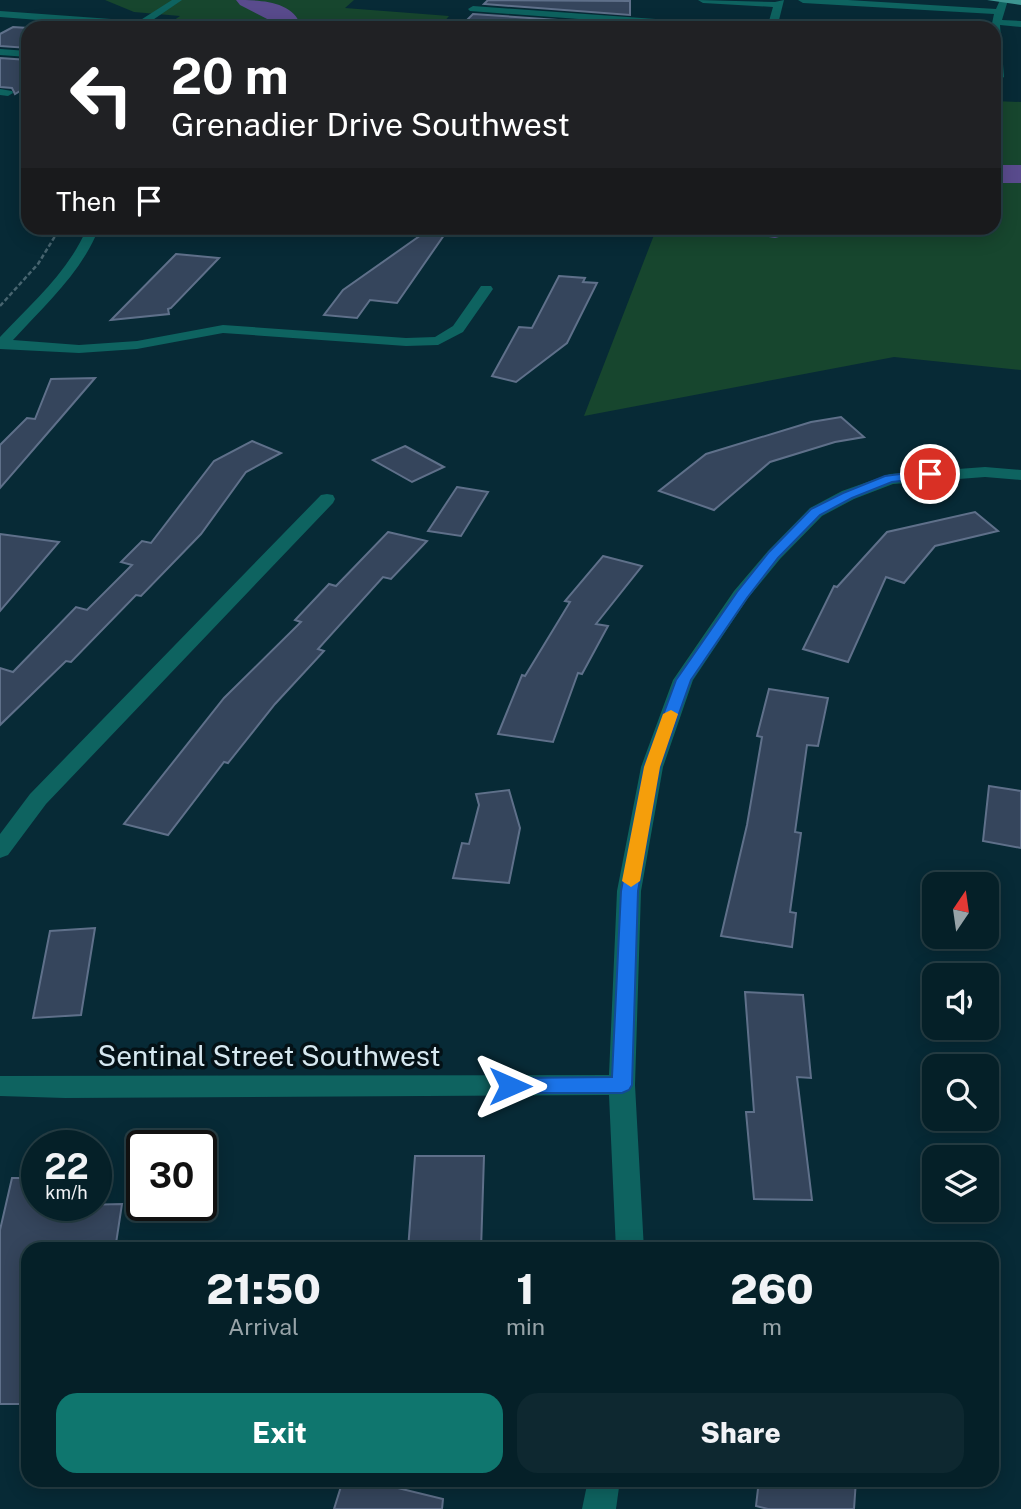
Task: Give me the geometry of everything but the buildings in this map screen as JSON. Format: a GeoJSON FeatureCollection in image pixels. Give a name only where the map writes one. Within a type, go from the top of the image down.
{"type":"FeatureCollection","features":[{"type":"Feature","properties":{"kind":"main road"},"geometry":{"type":"LineString","coordinates":[[991,0],[1021,2]]}},
{"type":"Feature","properties":{"kind":"street"},"geometry":{"type":"LineString","coordinates":[[145,21],[178,0]]}},
{"type":"Feature","properties":{"kind":"street"},"geometry":{"type":"LineString","coordinates":[[702,0],[779,3],[774,21]]}},
{"type":"Feature","properties":{"kind":"street"},"geometry":{"type":"LineString","coordinates":[[803,0],[999,17],[1021,24]]}},
{"type":"Feature","properties":{"kind":"street"},"geometry":{"type":"LineString","coordinates":[[999,21],[1004,1]]}},
{"type":"Feature","properties":{"kind":"street"},"geometry":{"type":"LineString","coordinates":[[473,9],[565,12],[663,21]]}},
{"type":"Feature","properties":{"kind":"street"},"geometry":{"type":"LineString","coordinates":[[0,14],[80,21]]}},
{"type":"Feature","properties":{"kind":"street"},"geometry":{"type":"LineString","coordinates":[[0,52],[21,54]]}},
{"type":"Feature","properties":{"kind":"street"},"geometry":{"type":"LineString","coordinates":[[1,344],[62,279],[85,248],[90,235]]}},
{"type":"Feature","properties":{"kind":"street"},"geometry":{"type":"LineString","coordinates":[[1,344],[79,349],[137,345],[223,329],[423,343],[438,341],[458,328],[486,289]]}},
{"type":"Feature","properties":{"kind":"street"},"geometry":{"type":"LineString","coordinates":[[630,1242],[622,1085],[629,891],[652,767],[683,680],[741,595],[774,555],[816,512],[848,495],[890,479],[985,472],[1021,475]]}},
{"type":"Feature","properties":{"kind":"street"},"geometry":{"type":"LineString","coordinates":[[0,850],[38,799],[327,499]]}},
{"type":"Feature","properties":{"kind":"street","name":"Sentinal Street Southwest"},"geometry":{"type":"LineString","coordinates":[[0,1086],[65,1088],[622,1085]]}},
{"type":"Feature","properties":{"kind":"street"},"geometry":{"type":"LineString","coordinates":[[599,1509],[603,1487]]}},
{"type":"Feature","properties":{"kind":"path"},"geometry":{"type":"LineString","coordinates":[[0,306],[37,264],[56,235]]}},
{"type":"Feature","properties":{"kind":"green space"},"geometry":{"type":"Polygon","coordinates":[[[105,0],[354,0],[345,8],[449,16],[445,21],[173,21],[180,16],[134,12],[105,0]]]}},
{"type":"Feature","properties":{"kind":"green space"},"geometry":{"type":"Polygon","coordinates":[[[1001,101],[1021,102],[1021,370],[894,357],[584,416],[654,235],[1001,235],[1001,101]]]}},
{"type":"Feature","properties":{"kind":"waterway"},"geometry":{"type":"LineString","coordinates":[[248,0],[287,21]]}},
{"type":"Feature","properties":{"kind":"waterway"},"geometry":{"type":"LineString","coordinates":[[1001,174],[1021,174]]}},
{"type":"Feature","properties":{"kind":"slow traffic"},"geometry":{"type":"LineString","coordinates":[[631,881],[652,767],[671,714]]}},
{"type":"Feature","properties":{"kind":"route"},"geometry":{"type":"LineString","coordinates":[[510,1086],[622,1085],[629,891],[652,767],[683,680],[741,595],[774,555],[816,512],[848,495],[890,479],[930,474]]}}]}
